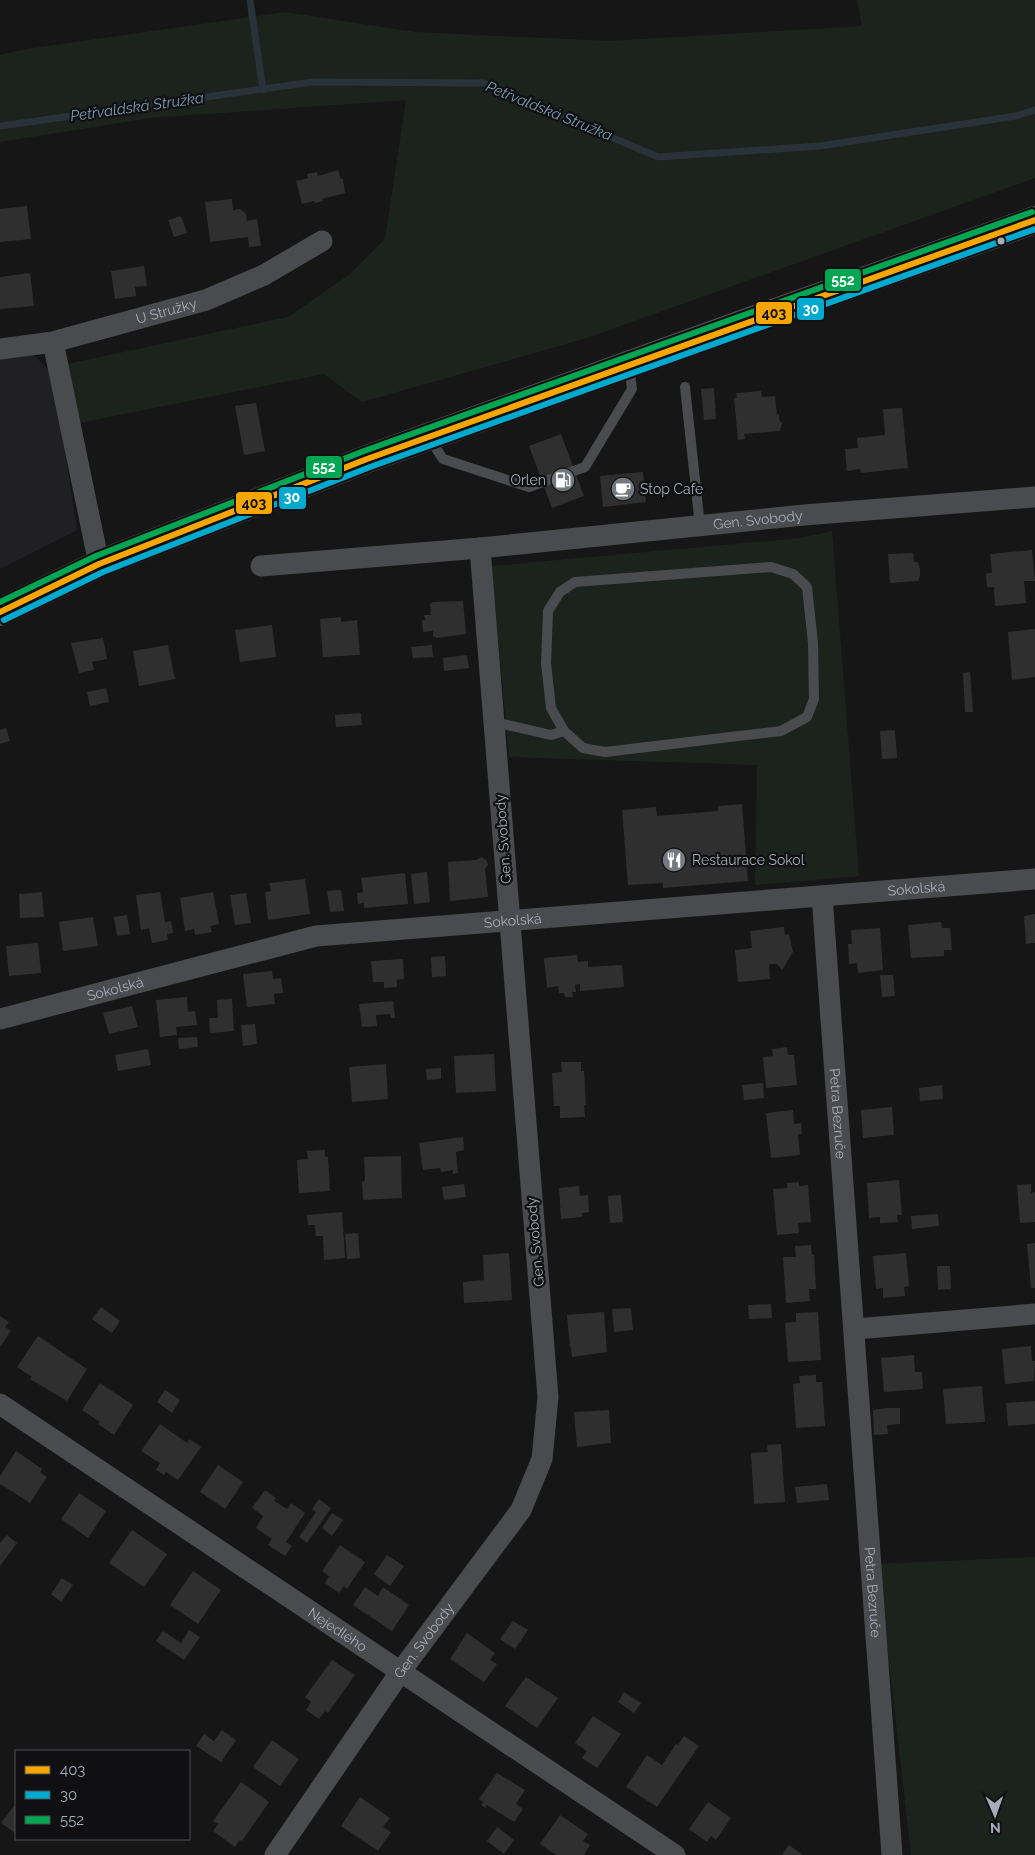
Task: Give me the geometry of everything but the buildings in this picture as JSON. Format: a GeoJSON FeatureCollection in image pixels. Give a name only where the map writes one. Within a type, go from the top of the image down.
{"type":"FeatureCollection","features":[{"type":"Feature","properties":{"kind":"main road"},"geometry":{"type":"LineString","coordinates":[[0,612],[99,564],[428,437],[1035,220]]}},
{"type":"Feature","properties":{"kind":"street","name":"U Stružky"},"geometry":{"type":"LineString","coordinates":[[0,349],[52,342],[206,300],[264,275],[322,241]]}},
{"type":"Feature","properties":{"kind":"street"},"geometry":{"type":"LineString","coordinates":[[52,342],[99,564]]}},
{"type":"Feature","properties":{"kind":"street","name":"Gen. Svobody"},"geometry":{"type":"LineString","coordinates":[[261,566],[480,548],[804,515],[1035,496]]}},
{"type":"Feature","properties":{"kind":"street","name":"Gen. Svobody"},"geometry":{"type":"LineString","coordinates":[[275,1855],[401,1671],[521,1510],[542,1459],[548,1397],[480,548]]}},
{"type":"Feature","properties":{"kind":"street","name":"Sokolská"},"geometry":{"type":"LineString","coordinates":[[0,1019],[316,936],[1035,879]]}},
{"type":"Feature","properties":{"kind":"street","name":"Petra Bezruče"},"geometry":{"type":"LineString","coordinates":[[822,896],[892,1855]]}},
{"type":"Feature","properties":{"kind":"street"},"geometry":{"type":"LineString","coordinates":[[855,1329],[1035,1314]]}},
{"type":"Feature","properties":{"kind":"street","name":"Nejedlého"},"geometry":{"type":"LineString","coordinates":[[0,1404],[675,1855]]}},
{"type":"Feature","properties":{"kind":"lane"},"geometry":{"type":"LineString","coordinates":[[428,437],[443,459],[529,487],[585,467],[632,389],[629,364]]}},
{"type":"Feature","properties":{"kind":"lane"},"geometry":{"type":"LineString","coordinates":[[685,387],[700,526]]}},
{"type":"Feature","properties":{"kind":"lane"},"geometry":{"type":"LineString","coordinates":[[771,567],[792,574],[807,587],[813,643],[814,699],[807,717],[781,732],[605,752],[583,748],[564,731],[551,708],[546,662],[548,612],[560,592],[575,582],[771,567]]}},
{"type":"Feature","properties":{"kind":"lane"},"geometry":{"type":"LineString","coordinates":[[494,722],[551,735],[564,731]]}},
{"type":"Feature","properties":{"kind":"shaded area"},"geometry":{"type":"Polygon","coordinates":[[[857,0],[1035,0],[1035,178],[587,338],[362,402],[324,374],[79,423],[67,364],[288,317],[350,274],[385,239],[406,100],[150,118],[0,142],[0,55],[26,49],[285,12],[415,32],[609,41],[862,26],[857,0]]]}},
{"type":"Feature","properties":{"kind":"shaded area"},"geometry":{"type":"Polygon","coordinates":[[[32,353],[53,375],[77,530],[0,569],[0,358],[32,353]]]}},
{"type":"Feature","properties":{"kind":"shaded area"},"geometry":{"type":"Polygon","coordinates":[[[832,531],[859,876],[755,885],[757,765],[509,757],[491,566],[800,538],[832,531]]]}},
{"type":"Feature","properties":{"kind":"shaded area"},"geometry":{"type":"Polygon","coordinates":[[[1035,1557],[1035,1855],[911,1855],[878,1564],[1035,1557]]]}},
{"type":"Feature","properties":{"kind":"waterway"},"geometry":{"type":"LineString","coordinates":[[250,0],[263,90]]}},
{"type":"Feature","properties":{"kind":"waterway","name":"Petřvaldská Stružka"},"geometry":{"type":"LineString","coordinates":[[0,126],[313,82],[484,83],[658,157],[820,146],[1016,116],[1035,110]]}},
{"type":"Feature","properties":{"kind":"transit line","name":"552"},"geometry":{"type":"LineString","coordinates":[[0,602],[96,556],[364,451],[1032,212]]}},
{"type":"Feature","properties":{"kind":"transit line","name":"403"},"geometry":{"type":"LineString","coordinates":[[0,612],[99,564],[367,459],[1035,220]]}},
{"type":"Feature","properties":{"kind":"transit line","name":"30"},"geometry":{"type":"LineString","coordinates":[[4,620],[103,572],[370,467],[1035,229]]}},
{"type":"Feature","properties":{"kind":"place","name":"Orlen"},"geometry":{"type":"Point","coordinates":[563,480]}},
{"type":"Feature","properties":{"kind":"place","name":"Stop Cafe"},"geometry":{"type":"Point","coordinates":[623,489]}},
{"type":"Feature","properties":{"kind":"place","name":"Restaurace Sokol"},"geometry":{"type":"Point","coordinates":[674,860]}}]}
